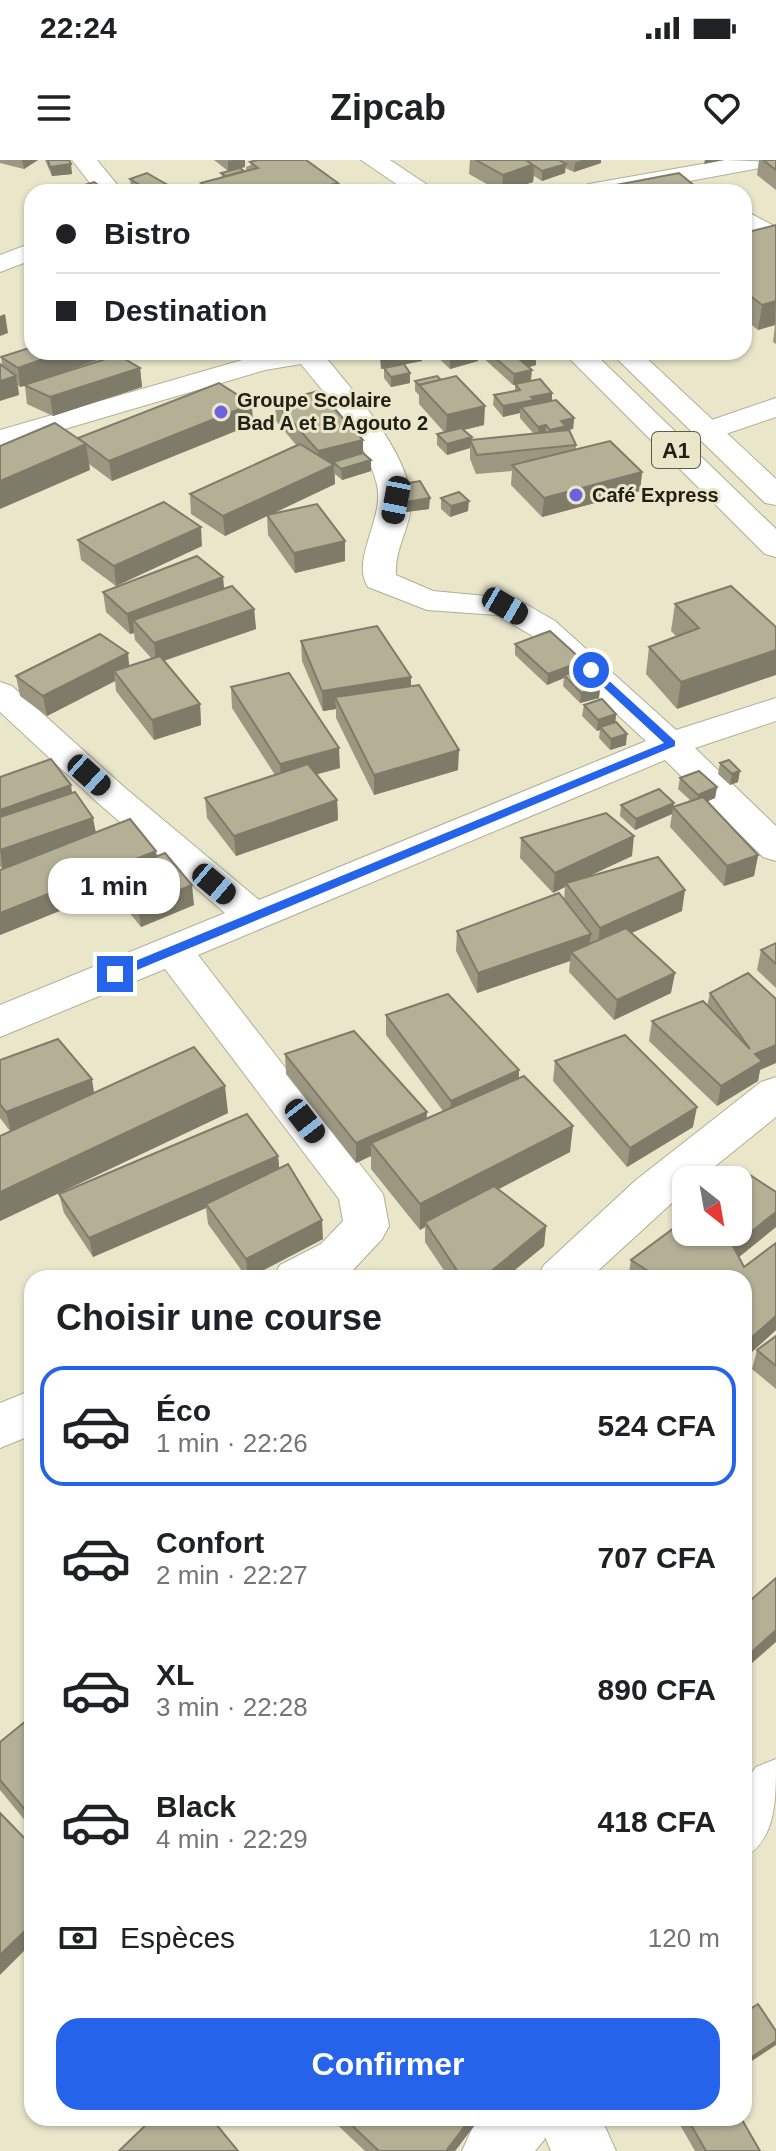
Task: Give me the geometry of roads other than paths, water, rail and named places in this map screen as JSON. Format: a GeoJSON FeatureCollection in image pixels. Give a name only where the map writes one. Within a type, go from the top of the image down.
{"type":"FeatureCollection","features":[{"type":"Feature","properties":{"kind":"street"},"geometry":{"type":"LineString","coordinates":[[84,160],[104,184]]}},
{"type":"Feature","properties":{"kind":"street"},"geometry":{"type":"LineString","coordinates":[[373,160],[412,184]]}},
{"type":"Feature","properties":{"kind":"street"},"geometry":{"type":"LineString","coordinates":[[646,160],[690,184]]}},
{"type":"Feature","properties":{"kind":"street"},"geometry":{"type":"LineString","coordinates":[[636,184],[765,160]]}},
{"type":"Feature","properties":{"kind":"street"},"geometry":{"type":"LineString","coordinates":[[346,166],[374,184]]}},
{"type":"Feature","properties":{"kind":"street"},"geometry":{"type":"LineString","coordinates":[[752,223],[776,238]]}},
{"type":"Feature","properties":{"kind":"street"},"geometry":{"type":"LineString","coordinates":[[0,264],[24,254]]}},
{"type":"Feature","properties":{"kind":"street"},"geometry":{"type":"LineString","coordinates":[[0,439],[252,360]]}},
{"type":"Feature","properties":{"kind":"street"},"geometry":{"type":"LineString","coordinates":[[320,360],[351,407],[391,481],[396,500],[377,560],[380,580],[427,600],[505,606],[543,628],[671,744],[776,848]]}},
{"type":"Feature","properties":{"kind":"street","name":"A1"},"geometry":{"type":"LineString","coordinates":[[585,360],[776,547]]}},
{"type":"Feature","properties":{"kind":"street","name":"A1"},"geometry":{"type":"LineString","coordinates":[[633,360],[776,496]]}},
{"type":"Feature","properties":{"kind":"street"},"geometry":{"type":"LineString","coordinates":[[708,431],[776,407]]}},
{"type":"Feature","properties":{"kind":"street"},"geometry":{"type":"LineString","coordinates":[[0,693],[111,795],[254,917]]}},
{"type":"Feature","properties":{"kind":"street"},"geometry":{"type":"LineString","coordinates":[[0,1022],[671,744],[776,709]]}},
{"type":"Feature","properties":{"kind":"street"},"geometry":{"type":"LineString","coordinates":[[173,951],[361,1194],[366,1226],[337,1257],[312,1270]]}},
{"type":"Feature","properties":{"kind":"street"},"geometry":{"type":"LineString","coordinates":[[569,1270],[652,1192],[776,1093]]}},
{"type":"Feature","properties":{"kind":"street"},"geometry":{"type":"LineString","coordinates":[[0,1427],[24,1415]]}},
{"type":"Feature","properties":{"kind":"street"},"geometry":{"type":"LineString","coordinates":[[752,1818],[776,1787]]}},
{"type":"Feature","properties":{"kind":"street"},"geometry":{"type":"LineString","coordinates":[[494,2151],[515,2126]]}},
{"type":"Feature","properties":{"kind":"street"},"geometry":{"type":"LineString","coordinates":[[572,2126],[584,2151]]}},
{"type":"Feature","properties":{"kind":"place","name":"Groupe Scolaire Bad A et B Agouto 2"},"geometry":{"type":"Point","coordinates":[221,412]}},
{"type":"Feature","properties":{"kind":"place","name":"Café Express"},"geometry":{"type":"Point","coordinates":[576,495]}}]}
